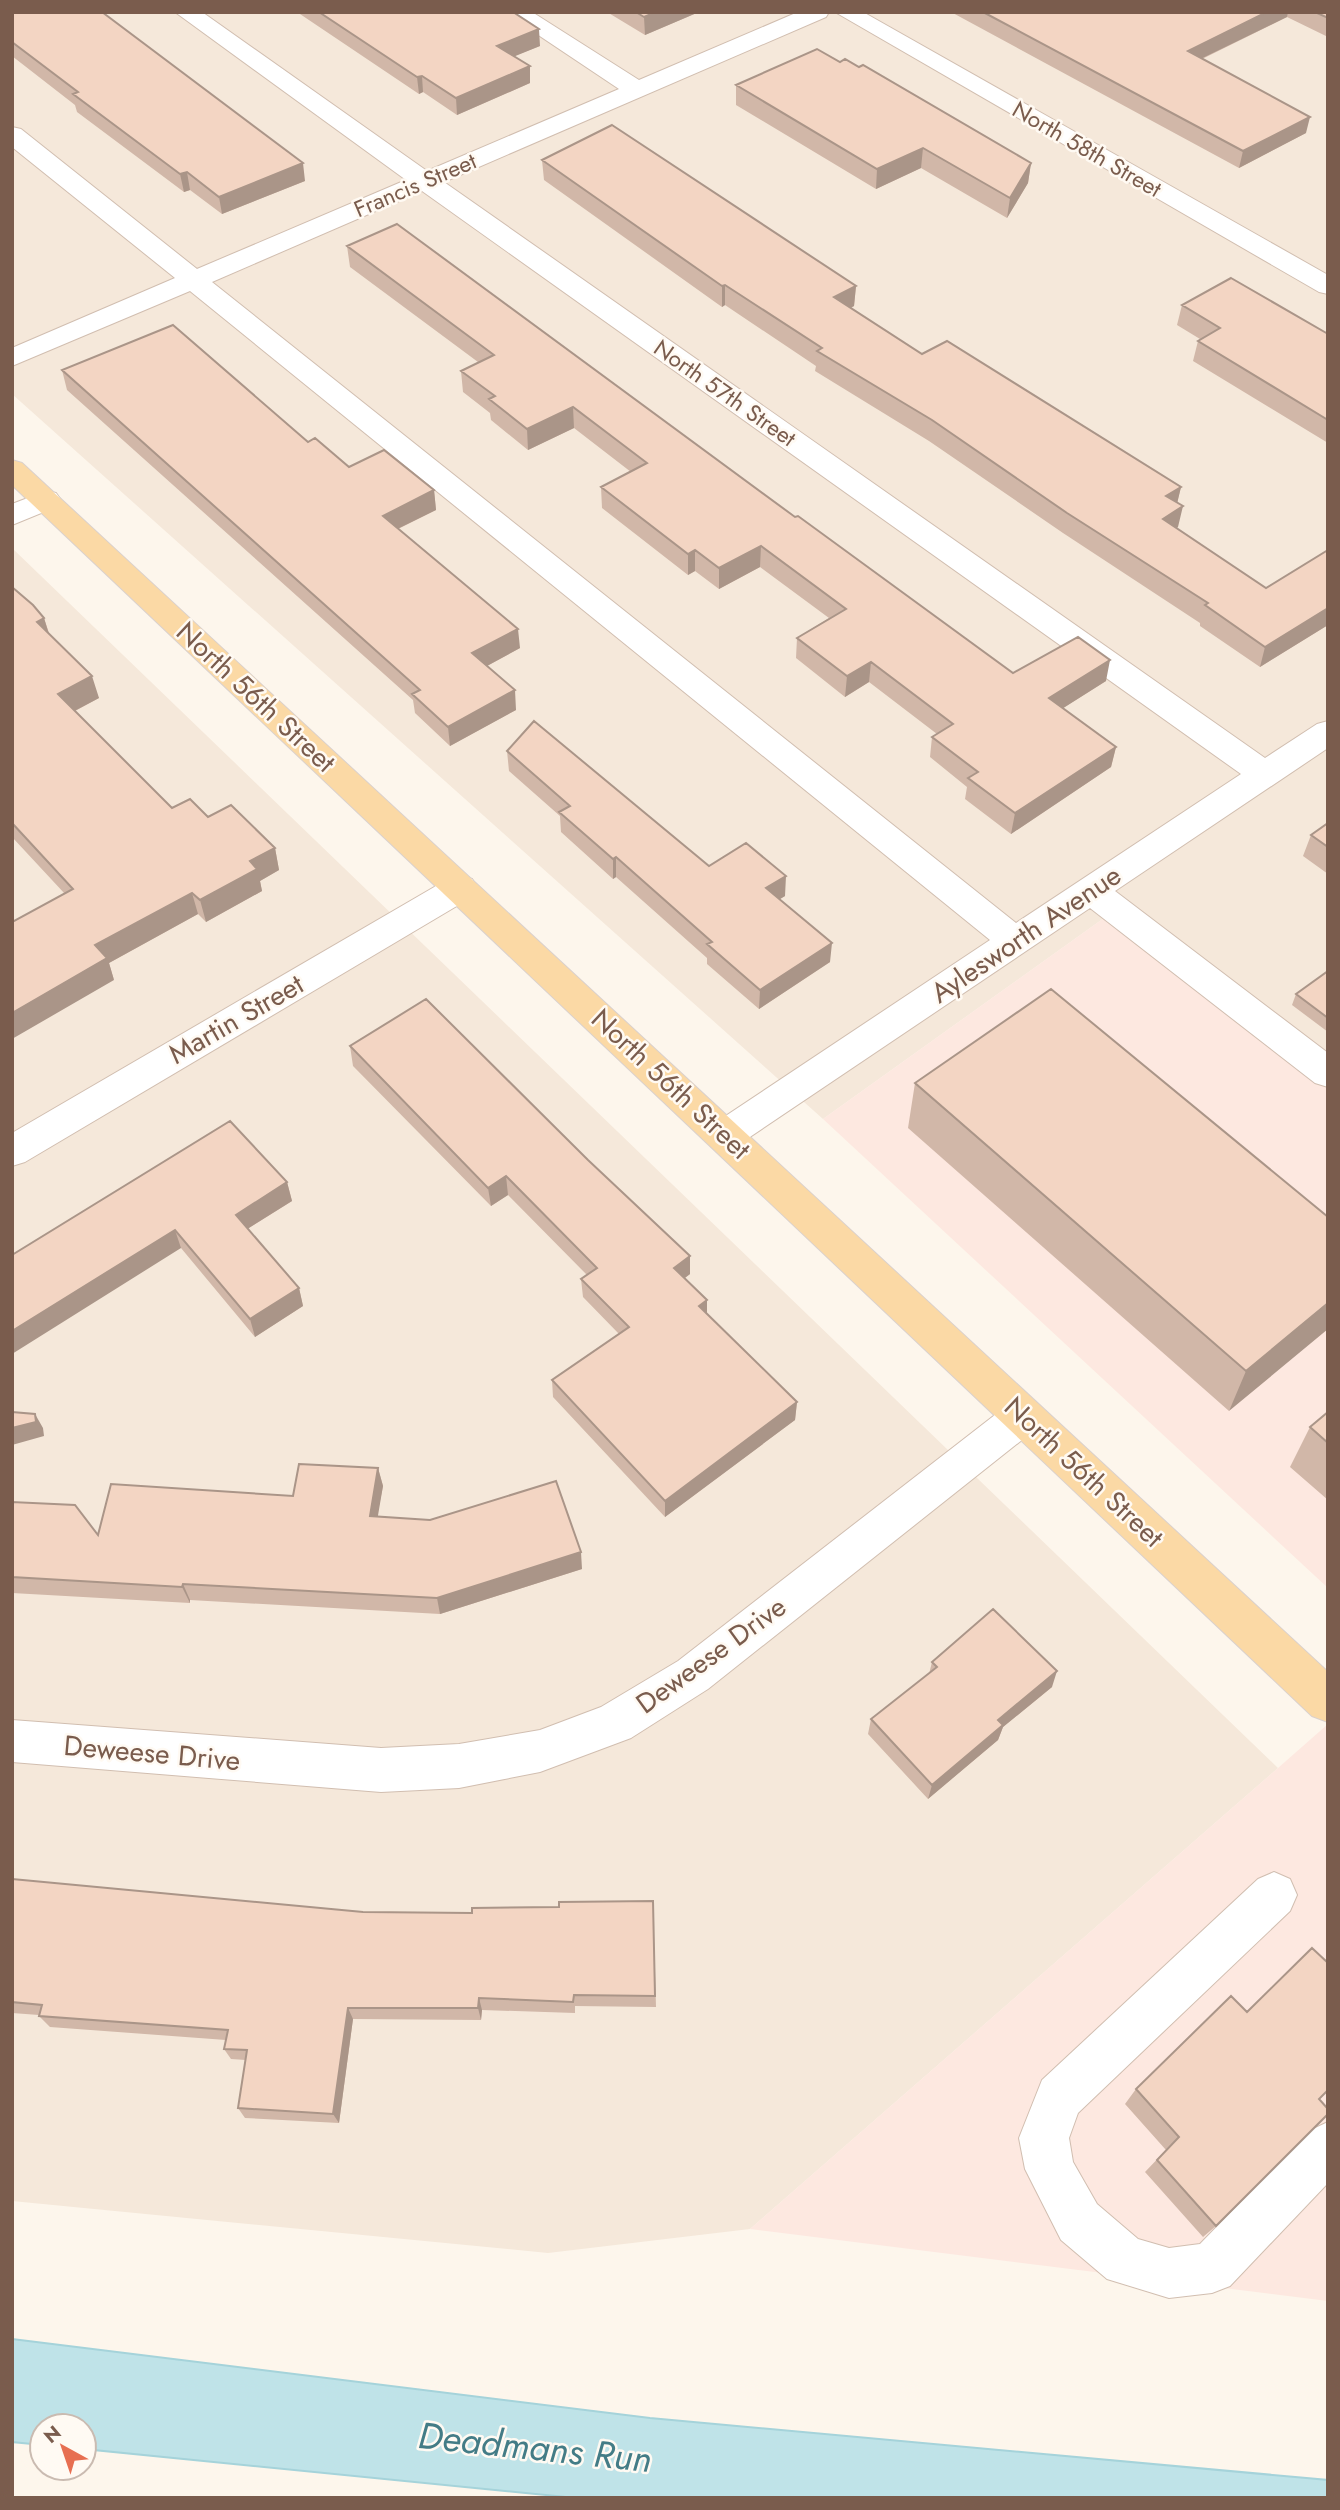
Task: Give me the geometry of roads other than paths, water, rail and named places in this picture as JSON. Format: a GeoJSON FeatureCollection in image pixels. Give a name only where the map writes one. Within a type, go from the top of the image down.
{"type":"FeatureCollection","features":[{"type":"Feature","properties":{"kind":"main road","name":"North 56th Street"},"geometry":{"type":"LineString","coordinates":[[12,469],[1328,1701]]}},
{"type":"Feature","properties":{"kind":"street","name":"North 57th Street"},"geometry":{"type":"LineString","coordinates":[[186,12],[1264,774]]}},
{"type":"Feature","properties":{"kind":"street"},"geometry":{"type":"LineString","coordinates":[[516,12],[638,90]]}},
{"type":"Feature","properties":{"kind":"street","name":"Francis Street"},"geometry":{"type":"LineString","coordinates":[[12,358],[818,12]]}},
{"type":"Feature","properties":{"kind":"street","name":"North 58th Street"},"geometry":{"type":"LineString","coordinates":[[846,12],[1328,286]]}},
{"type":"Feature","properties":{"kind":"street"},"geometry":{"type":"LineString","coordinates":[[12,134],[1015,941]]}},
{"type":"Feature","properties":{"kind":"street"},"geometry":{"type":"LineString","coordinates":[[12,516],[46,500]]}},
{"type":"Feature","properties":{"kind":"street","name":"Aylesworth Avenue"},"geometry":{"type":"LineString","coordinates":[[725,1135],[1328,732]]}},
{"type":"Feature","properties":{"kind":"street","name":"Martin Street"},"geometry":{"type":"LineString","coordinates":[[12,1151],[460,888]]}},
{"type":"Feature","properties":{"kind":"street"},"geometry":{"type":"LineString","coordinates":[[1091,891],[1328,1073]]}},
{"type":"Feature","properties":{"kind":"street","name":"Deweese Drive"},"geometry":{"type":"LineString","coordinates":[[12,1741],[381,1770],[459,1766],[540,1751],[615,1723],[694,1675],[1023,1416]]}},
{"type":"Feature","properties":{"kind":"street"},"geometry":{"type":"LineString","coordinates":[[1274,1895],[1059,2097],[1044,2138],[1050,2169],[1079,2222],[1125,2260],[1169,2273],[1212,2268],[1328,2147]]}},
{"type":"Feature","properties":{"kind":"water","name":"Deadmans Run"},"geometry":{"type":"Polygon","coordinates":[[[12,2339],[650,2418],[1328,2480],[1328,2498],[576,2498],[98,2450],[98,2412],[28,2412],[28,2444],[12,2442],[12,2339]]]}}]}
